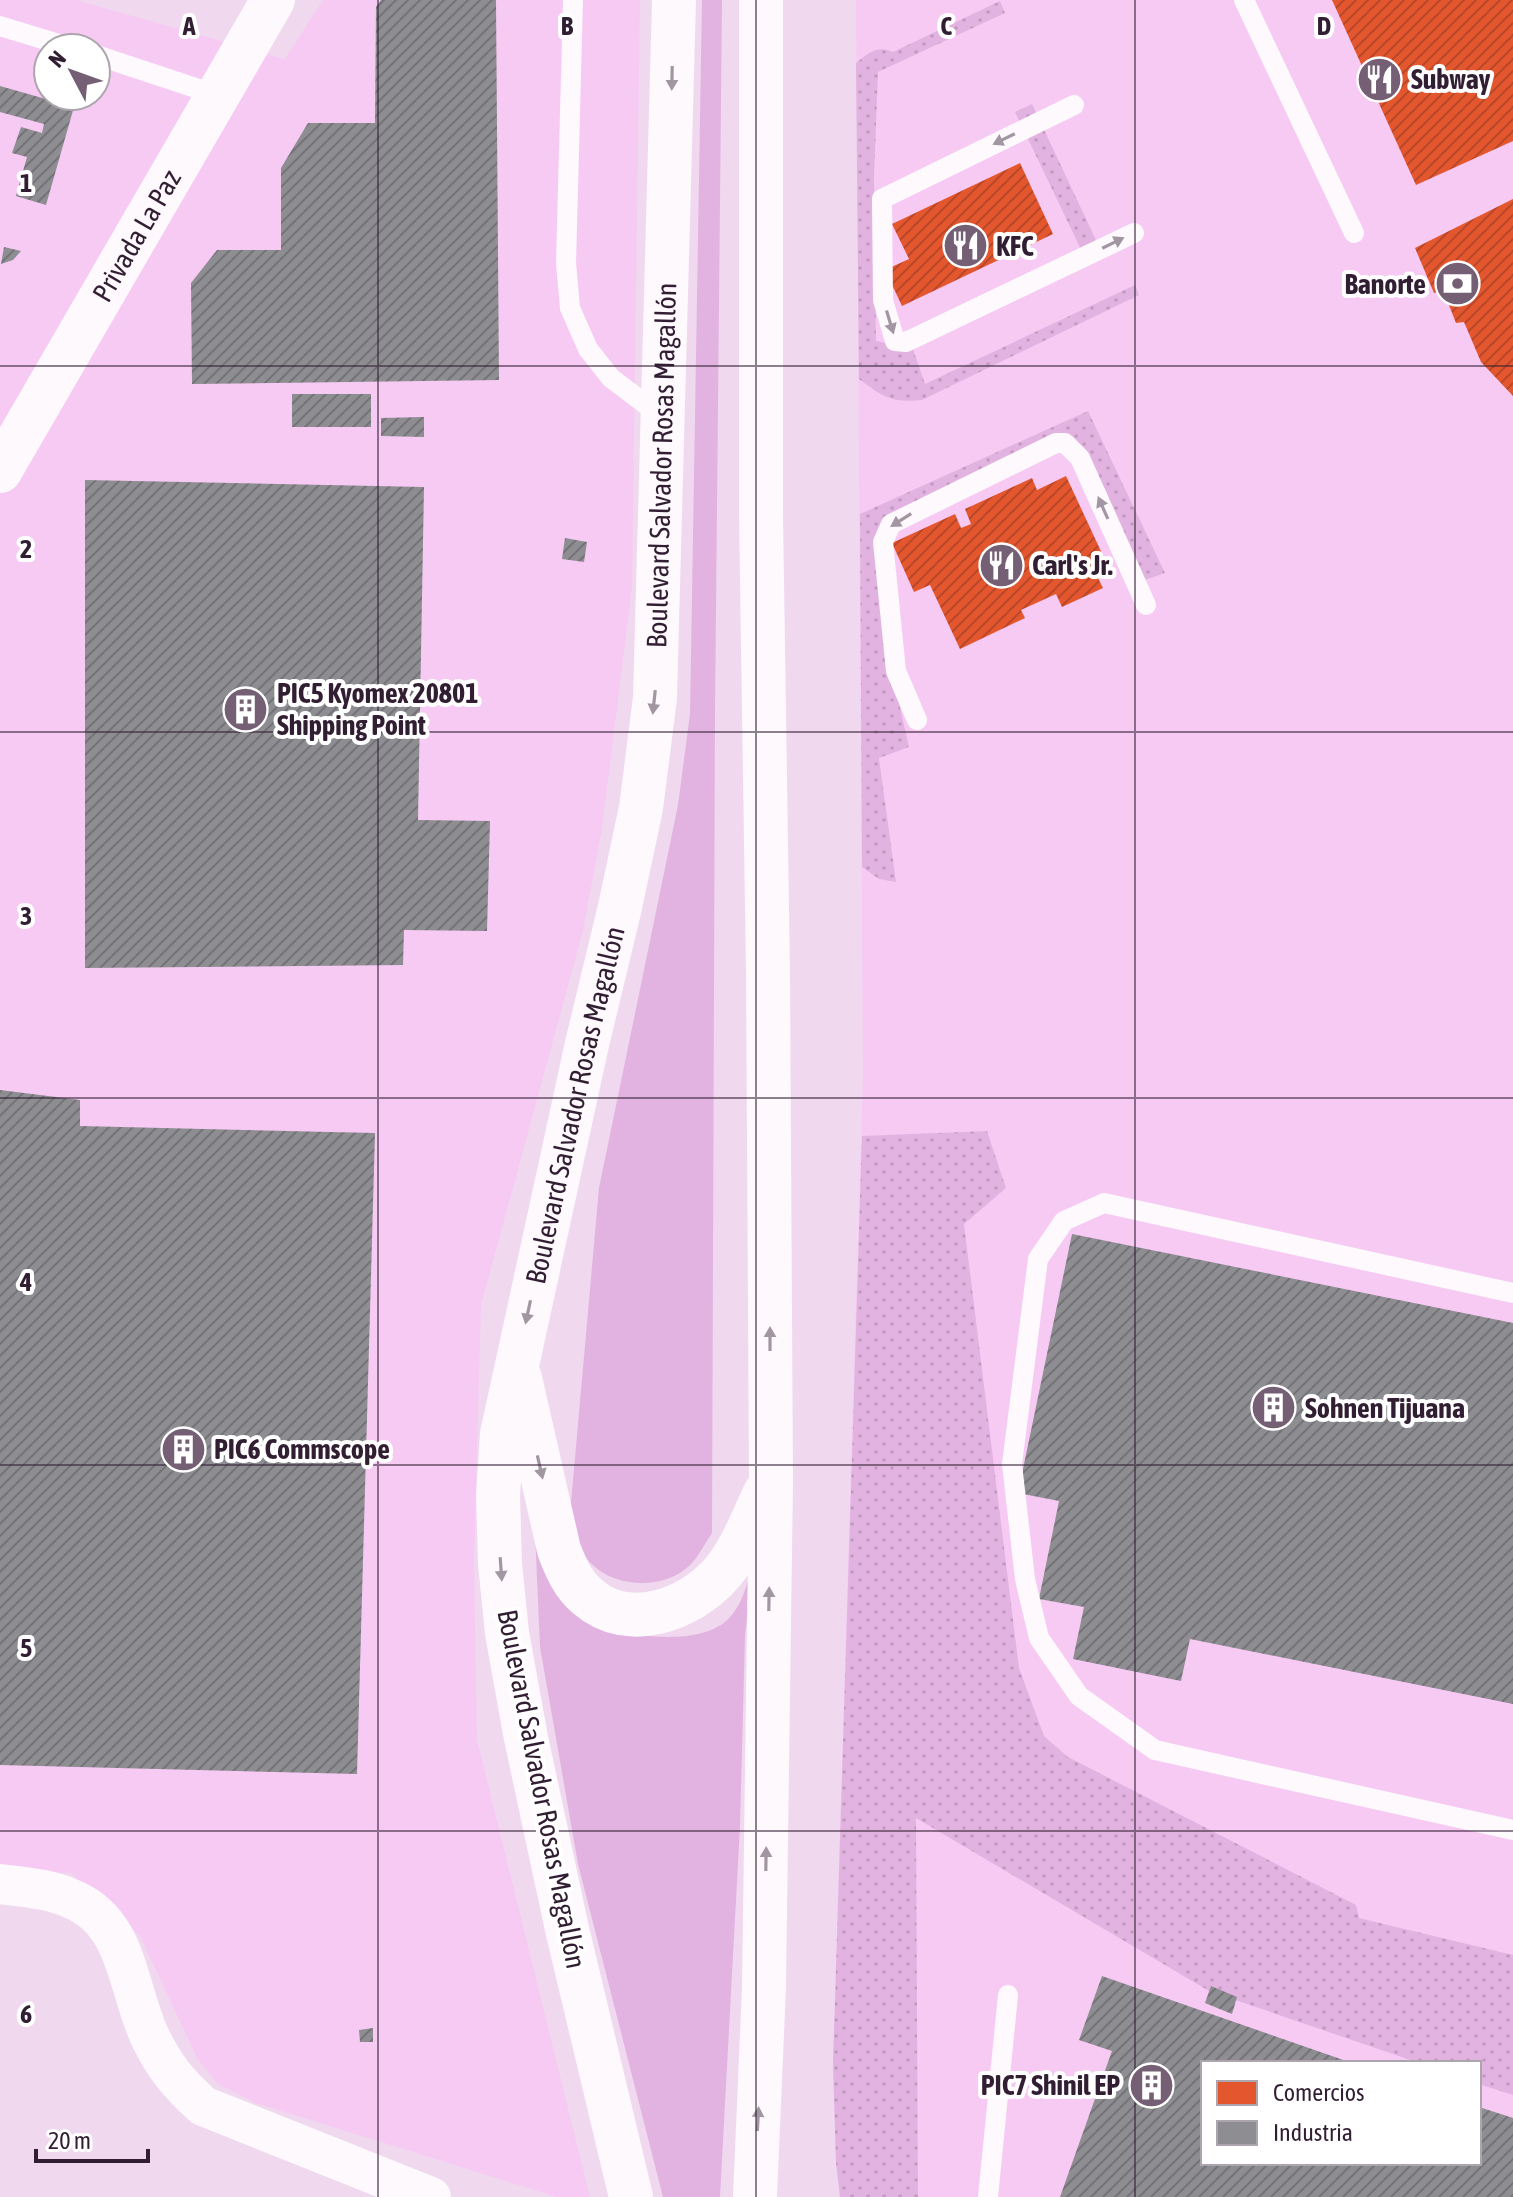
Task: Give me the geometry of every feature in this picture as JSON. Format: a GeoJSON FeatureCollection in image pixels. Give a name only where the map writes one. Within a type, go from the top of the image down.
{"type":"FeatureCollection","features":[{"type":"Feature","properties":{"kind":"main road","name":"Privada La Paz"},"geometry":{"type":"LineString","coordinates":[[0,471],[273,0]]}},
{"type":"Feature","properties":{"kind":"main road","name":"Boulevard Salvador Rosas Magallón"},"geometry":{"type":"LineString","coordinates":[[631,2197],[567,1929],[526,1738],[507,1633],[500,1564],[498,1495],[502,1434],[641,808],[655,698],[674,0]]}},
{"type":"Feature","properties":{"kind":"main road"},"geometry":{"type":"LineString","coordinates":[[760,2187],[771,1481],[761,500],[761,0]]}},
{"type":"Feature","properties":{"kind":"main road"},"geometry":{"type":"LineString","coordinates":[[516,1364],[559,1550],[569,1574],[587,1596],[603,1608],[622,1615],[646,1615],[696,1596],[721,1574],[741,1545],[771,1481]]}},
{"type":"Feature","properties":{"kind":"street"},"geometry":{"type":"LineString","coordinates":[[0,1884],[36,1888],[74,1899],[104,1922],[122,1950],[150,2037],[175,2081],[203,2106],[431,2197]]}},
{"type":"Feature","properties":{"kind":"lane"},"geometry":{"type":"LineString","coordinates":[[573,0],[566,263],[570,308],[588,349],[611,378],[664,419]]}},
{"type":"Feature","properties":{"kind":"lane"},"geometry":{"type":"LineString","coordinates":[[1244,0],[1354,233]]}},
{"type":"Feature","properties":{"kind":"lane"},"geometry":{"type":"LineString","coordinates":[[0,26],[32,36]]}},
{"type":"Feature","properties":{"kind":"lane"},"geometry":{"type":"LineString","coordinates":[[112,60],[217,95]]}},
{"type":"Feature","properties":{"kind":"lane"},"geometry":{"type":"LineString","coordinates":[[1074,105],[882,199],[883,300],[895,341],[906,342],[1134,233]]}},
{"type":"Feature","properties":{"kind":"lane"},"geometry":{"type":"LineString","coordinates":[[917,720],[896,671],[883,542],[891,524],[1056,443],[1065,443],[1080,458],[1146,605]]}},
{"type":"Feature","properties":{"kind":"lane"},"geometry":{"type":"LineString","coordinates":[[1513,1293],[1104,1203],[1064,1221],[1038,1259],[1012,1464],[1025,1579],[1039,1638],[1079,1696],[1155,1750],[1513,1830]]}},
{"type":"Feature","properties":{"kind":"lane"},"geometry":{"type":"LineString","coordinates":[[988,2197],[1008,1995]]}},
{"type":"Feature","properties":{"kind":"shaded area"},"geometry":{"type":"Polygon","coordinates":[[[0,0],[76,0],[285,59],[323,0],[640,0],[632,587],[602,828],[583,931],[481,1305],[474,1560],[477,1740],[590,2197],[557,2197],[256,2103],[218,2084],[198,2060],[140,1936],[71,1873],[0,1870],[0,0]]]}},
{"type":"Feature","properties":{"kind":"shaded area"},"geometry":{"type":"Polygon","coordinates":[[[702,0],[722,0],[712,1533],[694,1561],[679,1574],[649,1583],[617,1579],[590,1563],[581,1550],[570,1514],[599,1188],[678,805],[690,714],[702,0]]]}},
{"type":"Feature","properties":{"kind":"shaded area"},"geometry":{"type":"Polygon","coordinates":[[[856,0],[1513,0],[1513,2197],[840,2197],[833,2064],[863,1075],[856,0]]]}},
{"type":"Feature","properties":{"kind":"shaded area"},"geometry":{"type":"Polygon","coordinates":[[[1000,1],[1005,13],[878,72],[874,176],[876,341],[913,349],[925,384],[1135,285],[1139,295],[922,400],[902,401],[881,394],[859,379],[856,63],[878,50],[893,52],[1000,1]]]}},
{"type":"Feature","properties":{"kind":"shaded area"},"geometry":{"type":"Polygon","coordinates":[[[1032,104],[1103,255],[1087,262],[1015,112],[1032,104]]]}},
{"type":"Feature","properties":{"kind":"shaded area"},"geometry":{"type":"Polygon","coordinates":[[[1088,411],[1165,573],[1145,580],[1072,439],[887,516],[897,694],[909,747],[879,758],[896,882],[879,879],[862,867],[860,514],[1088,411]]]}},
{"type":"Feature","properties":{"kind":"shaded area"},"geometry":{"type":"Polygon","coordinates":[[[987,1131],[1006,1188],[964,1224],[1019,1668],[1044,1736],[1068,1757],[1356,1905],[1359,1918],[1513,1955],[1513,2095],[1481,2085],[1481,2061],[1413,2061],[1209,1991],[916,1818],[918,2197],[840,2197],[833,2064],[862,1136],[987,1131]]]}},
{"type":"Feature","properties":{"kind":"shaded area"},"geometry":{"type":"Polygon","coordinates":[[[534,1509],[606,1630],[672,1637],[689,1636],[720,1626],[740,1603],[754,1558],[745,1635],[740,1826],[720,2197],[663,2197],[578,1864],[540,1647],[534,1509]]]}},
{"type":"Feature","properties":{"kind":"building: Comercios"},"geometry":{"type":"Polygon","coordinates":[[[1332,0],[1513,0],[1513,141],[1416,185],[1332,0]]]}},
{"type":"Feature","properties":{"kind":"building: Comercios","name":"KFC"},"geometry":{"type":"Polygon","coordinates":[[[1020,163],[1053,234],[902,306],[885,270],[909,259],[892,224],[1020,163]]]}},
{"type":"Feature","properties":{"kind":"building: Comercios"},"geometry":{"type":"Polygon","coordinates":[[[1513,199],[1513,396],[1481,362],[1464,322],[1456,323],[1443,290],[1434,293],[1415,248],[1513,199]]]}},
{"type":"Feature","properties":{"kind":"building: Comercios","name":"Carl's Jr."},"geometry":{"type":"Polygon","coordinates":[[[1066,476],[1106,562],[1093,568],[1103,588],[1062,607],[1056,594],[1021,610],[1025,618],[960,649],[930,585],[914,592],[892,543],[955,514],[961,528],[971,524],[965,509],[1032,478],[1037,490],[1066,476]]]}},
{"type":"Feature","properties":{"kind":"building: Industria"},"geometry":{"type":"Polygon","coordinates":[[[381,0],[496,0],[499,380],[192,384],[191,283],[217,250],[281,250],[281,168],[308,123],[375,123],[376,7],[381,0]]]}},
{"type":"Feature","properties":{"kind":"building: Industria"},"geometry":{"type":"Polygon","coordinates":[[[0,86],[32,95],[32,112],[73,112],[46,205],[16,196],[27,157],[12,153],[21,127],[42,133],[44,124],[0,112],[0,86]]]}},
{"type":"Feature","properties":{"kind":"building: Industria"},"geometry":{"type":"Polygon","coordinates":[[[4,247],[21,251],[13,260],[1,264],[4,247]]]}},
{"type":"Feature","properties":{"kind":"building: Industria"},"geometry":{"type":"Polygon","coordinates":[[[292,394],[371,394],[371,427],[292,427],[292,394]]]}},
{"type":"Feature","properties":{"kind":"building: Industria"},"geometry":{"type":"Polygon","coordinates":[[[424,417],[424,437],[381,436],[381,418],[424,417]]]}},
{"type":"Feature","properties":{"kind":"building: Industria","name":"PIC5 Kyomex 20801 Shipping Point"},"geometry":{"type":"Polygon","coordinates":[[[85,480],[424,487],[418,820],[490,821],[487,931],[404,930],[403,965],[85,968],[85,480]]]}},
{"type":"Feature","properties":{"kind":"building: Industria"},"geometry":{"type":"Polygon","coordinates":[[[565,538],[587,542],[584,562],[562,559],[565,538]]]}},
{"type":"Feature","properties":{"kind":"building: Industria","name":"PIC6 Commscope"},"geometry":{"type":"Polygon","coordinates":[[[0,1090],[80,1100],[80,1126],[375,1133],[357,1774],[0,1765],[0,1090]]]}},
{"type":"Feature","properties":{"kind":"building: Industria","name":"Sohnen Tijuana"},"geometry":{"type":"Polygon","coordinates":[[[1072,1234],[1513,1323],[1513,1704],[1190,1639],[1181,1681],[1073,1659],[1084,1607],[1039,1599],[1059,1501],[1018,1493],[1072,1234]]]}},
{"type":"Feature","properties":{"kind":"building: Industria","name":"PIC7 Shinil EP"},"geometry":{"type":"Polygon","coordinates":[[[1102,1976],[1346,2061],[1201,2061],[1201,2165],[1481,2165],[1481,2108],[1513,2118],[1513,2197],[1060,2197],[1112,2051],[1079,2040],[1102,1976]]]}},
{"type":"Feature","properties":{"kind":"building: Industria"},"geometry":{"type":"Polygon","coordinates":[[[1211,1986],[1237,1997],[1232,2014],[1205,2003],[1211,1986]]]}},
{"type":"Feature","properties":{"kind":"building: Industria"},"geometry":{"type":"Polygon","coordinates":[[[373,2028],[373,2042],[360,2042],[359,2030],[373,2028]]]}},
{"type":"Feature","properties":{"kind":"place","name":"Subway"},"geometry":{"type":"Point","coordinates":[1380,79]}},
{"type":"Feature","properties":{"kind":"place","name":"KFC"},"geometry":{"type":"Point","coordinates":[965,246]}},
{"type":"Feature","properties":{"kind":"place","name":"Banorte"},"geometry":{"type":"Point","coordinates":[1457,284]}},
{"type":"Feature","properties":{"kind":"place","name":"Carl's Jr."},"geometry":{"type":"Point","coordinates":[1001,565]}},
{"type":"Feature","properties":{"kind":"place","name":"PIC5 Kyomex 20801 Shipping Point"},"geometry":{"type":"Point","coordinates":[246,709]}},
{"type":"Feature","properties":{"kind":"place","name":"Sohnen Tijuana"},"geometry":{"type":"Point","coordinates":[1274,1408]}},
{"type":"Feature","properties":{"kind":"place","name":"PIC6 Commscope"},"geometry":{"type":"Point","coordinates":[183,1449]}},
{"type":"Feature","properties":{"kind":"place","name":"PIC7 Shinil EP"},"geometry":{"type":"Point","coordinates":[1151,2085]}}]}
